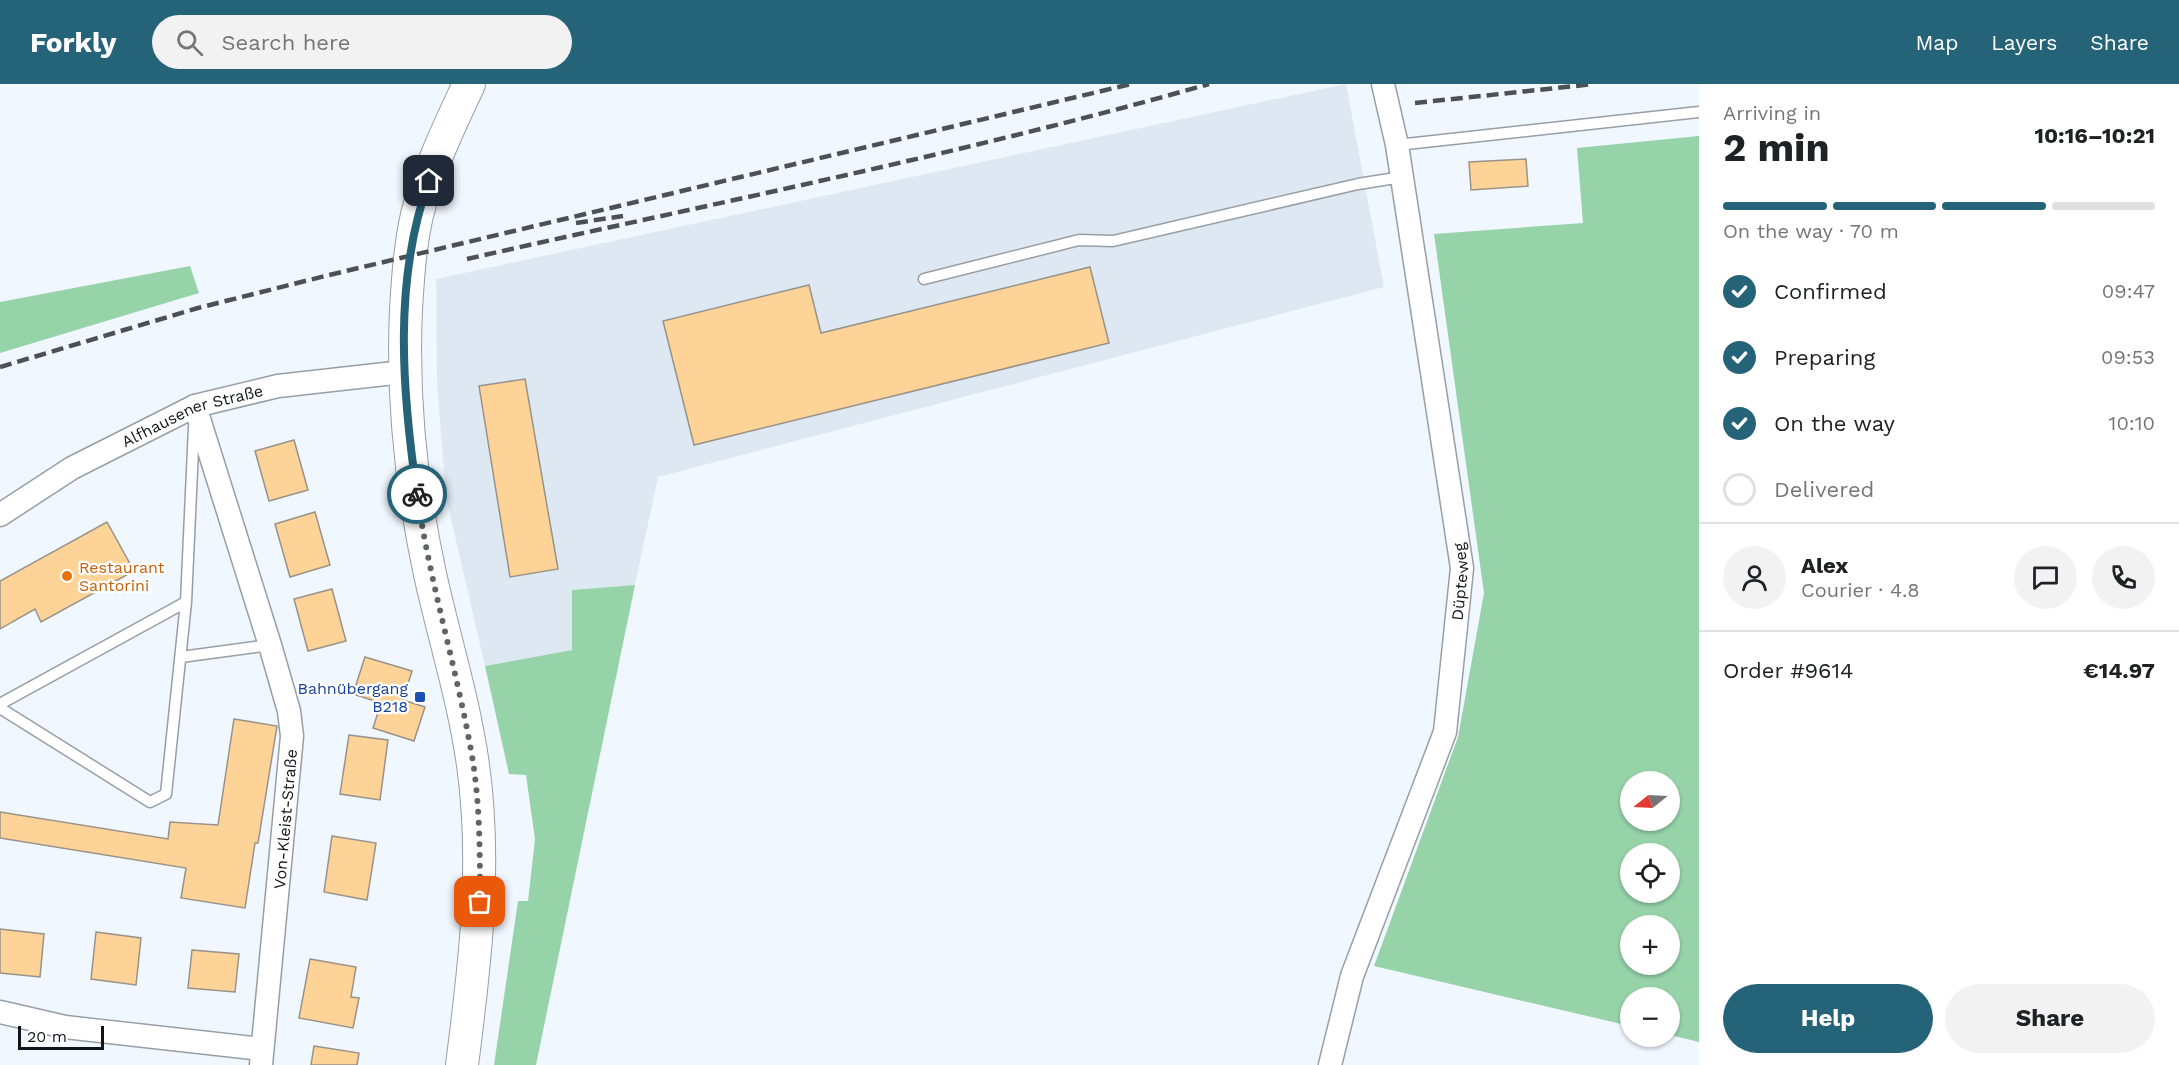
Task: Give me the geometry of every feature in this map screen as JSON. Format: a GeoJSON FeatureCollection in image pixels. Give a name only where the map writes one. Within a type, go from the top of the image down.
{"type":"FeatureCollection","features":[{"type":"Feature","properties":{"kind":"street"},"geometry":{"type":"LineString","coordinates":[[462,1065],[477,954],[480,835],[473,764],[461,699],[430,573],[422,526],[408,430],[403,372],[409,256],[418,212],[469,84]]}},
{"type":"Feature","properties":{"kind":"street","name":"Düpteweg"},"geometry":{"type":"LineString","coordinates":[[1330,1065],[1352,976],[1445,732],[1462,568],[1397,145],[1383,84]]}},
{"type":"Feature","properties":{"kind":"street","name":"Alfhausener Straße"},"geometry":{"type":"LineString","coordinates":[[0,515],[72,468],[195,406],[278,386],[403,372]]}},
{"type":"Feature","properties":{"kind":"street","name":"Von-Kleist-Straße"},"geometry":{"type":"LineString","coordinates":[[195,406],[289,711],[292,761],[261,1057]]}},
{"type":"Feature","properties":{"kind":"street"},"geometry":{"type":"LineString","coordinates":[[0,1012],[65,1027],[261,1057]]}},
{"type":"Feature","properties":{"kind":"lane"},"geometry":{"type":"LineString","coordinates":[[1397,145],[1699,112]]}},
{"type":"Feature","properties":{"kind":"lane"},"geometry":{"type":"LineString","coordinates":[[924,279],[1079,240],[1113,241],[1358,184],[1402,177]]}},
{"type":"Feature","properties":{"kind":"lane"},"geometry":{"type":"LineString","coordinates":[[186,602],[0,706],[150,802],[166,794],[186,602],[195,406]]}},
{"type":"Feature","properties":{"kind":"lane"},"geometry":{"type":"LineString","coordinates":[[181,657],[270,645]]}},
{"type":"Feature","properties":{"kind":"shaded area"},"geometry":{"type":"Polygon","coordinates":[[[1346,84],[1384,287],[658,477],[635,585],[572,590],[572,650],[485,666],[446,497],[437,384],[436,279],[1346,84]]]}},
{"type":"Feature","properties":{"kind":"green space"},"geometry":{"type":"Polygon","coordinates":[[[1699,136],[1699,1042],[1680,1037],[1680,987],[1620,987],[1620,1024],[1374,966],[1458,737],[1484,593],[1434,234],[1583,223],[1577,148],[1699,136]]]}},
{"type":"Feature","properties":{"kind":"green space"},"geometry":{"type":"Polygon","coordinates":[[[190,266],[199,293],[0,353],[0,302],[190,266]]]}},
{"type":"Feature","properties":{"kind":"green space"},"geometry":{"type":"Polygon","coordinates":[[[635,585],[536,1065],[494,1065],[518,901],[528,901],[535,839],[526,775],[509,774],[485,666],[572,650],[572,590],[635,585]]]}},
{"type":"Feature","properties":{"kind":"building"},"geometry":{"type":"Polygon","coordinates":[[[1526,159],[1528,186],[1471,190],[1469,162],[1526,159]]]}},
{"type":"Feature","properties":{"kind":"building"},"geometry":{"type":"Polygon","coordinates":[[[1090,267],[1109,343],[694,445],[663,321],[809,285],[821,333],[1090,267]]]}},
{"type":"Feature","properties":{"kind":"building"},"geometry":{"type":"Polygon","coordinates":[[[525,379],[558,569],[510,577],[479,386],[525,379]]]}},
{"type":"Feature","properties":{"kind":"building"},"geometry":{"type":"Polygon","coordinates":[[[294,440],[308,490],[269,501],[255,451],[294,440]]]}},
{"type":"Feature","properties":{"kind":"building"},"geometry":{"type":"Polygon","coordinates":[[[315,512],[330,565],[290,577],[275,524],[315,512]]]}},
{"type":"Feature","properties":{"kind":"building","name":"Restaurant Santorini"},"geometry":{"type":"Polygon","coordinates":[[[107,522],[134,571],[41,622],[35,609],[0,629],[0,581],[107,522]]]}},
{"type":"Feature","properties":{"kind":"building"},"geometry":{"type":"Polygon","coordinates":[[[332,589],[346,641],[308,651],[294,599],[332,589]]]}},
{"type":"Feature","properties":{"kind":"building"},"geometry":{"type":"Polygon","coordinates":[[[365,657],[412,671],[403,700],[425,707],[414,741],[373,728],[381,703],[353,694],[365,657]]]}},
{"type":"Feature","properties":{"kind":"building"},"geometry":{"type":"Polygon","coordinates":[[[234,719],[277,726],[245,908],[181,898],[186,868],[0,838],[0,812],[168,839],[170,822],[218,825],[234,719]]]}},
{"type":"Feature","properties":{"kind":"building"},"geometry":{"type":"Polygon","coordinates":[[[349,735],[388,740],[380,800],[340,794],[349,735]]]}},
{"type":"Feature","properties":{"kind":"building"},"geometry":{"type":"Polygon","coordinates":[[[332,836],[376,843],[367,900],[324,892],[332,836]]]}},
{"type":"Feature","properties":{"kind":"building"},"geometry":{"type":"Polygon","coordinates":[[[0,929],[44,934],[40,977],[0,973],[0,929]]]}},
{"type":"Feature","properties":{"kind":"building"},"geometry":{"type":"Polygon","coordinates":[[[96,932],[141,938],[136,985],[91,979],[96,932]]]}},
{"type":"Feature","properties":{"kind":"building"},"geometry":{"type":"Polygon","coordinates":[[[192,950],[239,954],[235,992],[188,988],[192,950]]]}},
{"type":"Feature","properties":{"kind":"building"},"geometry":{"type":"Polygon","coordinates":[[[310,959],[356,967],[351,997],[359,998],[353,1028],[299,1018],[310,959]]]}},
{"type":"Feature","properties":{"kind":"building"},"geometry":{"type":"Polygon","coordinates":[[[314,1046],[359,1053],[357,1065],[311,1065],[314,1046]]]}},
{"type":"Feature","properties":{"kind":"railway"},"geometry":{"type":"LineString","coordinates":[[0,367],[198,308],[325,276],[1131,84]]}},
{"type":"Feature","properties":{"kind":"railway"},"geometry":{"type":"LineString","coordinates":[[467,259],[839,177],[1024,133],[1209,84]]}},
{"type":"Feature","properties":{"kind":"railway"},"geometry":{"type":"LineString","coordinates":[[1415,103],[1594,84]]}},
{"type":"Feature","properties":{"kind":"railway"},"geometry":{"type":"LineString","coordinates":[[576,223],[623,216]]}},
{"type":"Feature","properties":{"kind":"way so far"},"geometry":{"type":"LineString","coordinates":[[417,494],[430,573],[459,688],[473,764],[480,835],[480,902]]}},
{"type":"Feature","properties":{"kind":"place","name":"Restaurant Santorini"},"geometry":{"type":"Point","coordinates":[67,576]}},
{"type":"Feature","properties":{"kind":"place","name":"Bahnübergang B218"},"geometry":{"type":"Point","coordinates":[420,697]}},
{"type":"Feature","properties":{"kind":"route"},"geometry":{"type":"LineString","coordinates":[[417,494],[403,372],[409,256],[418,212],[429,181]]}}]}
